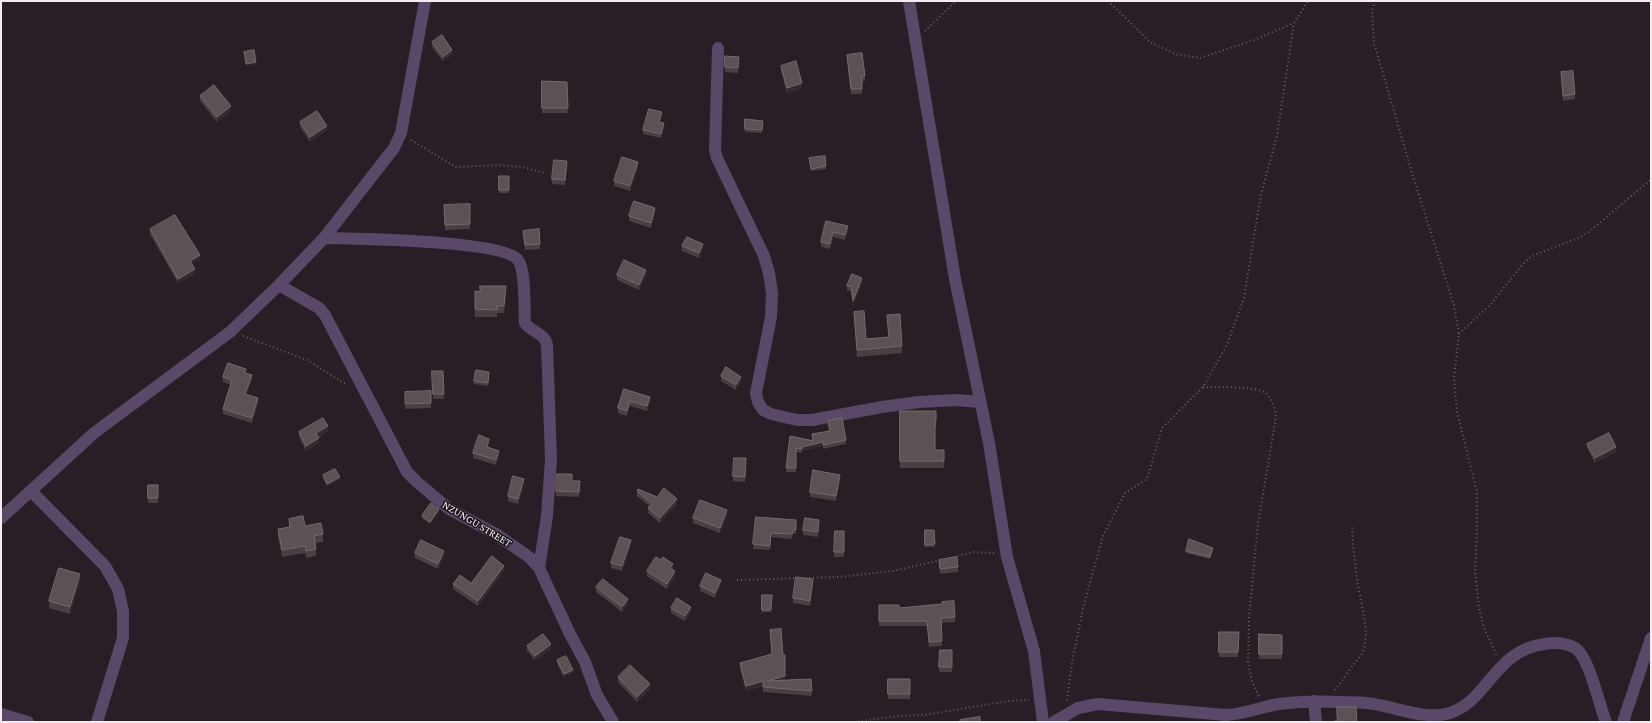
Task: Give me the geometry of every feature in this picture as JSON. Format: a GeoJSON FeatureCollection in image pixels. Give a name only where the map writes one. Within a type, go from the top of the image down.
{"type":"FeatureCollection","features":[{"type":"Feature","properties":{"kind":"street"},"geometry":{"type":"LineString","coordinates":[[1,518],[94,433],[230,332],[279,286],[324,238],[394,148],[401,133],[425,1]]}},
{"type":"Feature","properties":{"kind":"street"},"geometry":{"type":"LineString","coordinates":[[908,1],[955,279],[989,443],[1007,556],[1034,651],[1043,722]]}},
{"type":"Feature","properties":{"kind":"street"},"geometry":{"type":"LineString","coordinates":[[718,48],[715,150],[764,256],[769,273],[772,293],[771,317],[756,393],[758,402],[763,410],[771,414],[797,420],[812,420],[882,407],[919,402],[956,400],[980,402]]}},
{"type":"Feature","properties":{"kind":"street"},"geometry":{"type":"LineString","coordinates":[[324,238],[451,243],[507,252],[518,259],[522,268],[525,323],[528,327],[544,337],[547,345],[551,459],[547,516],[538,568]]}},
{"type":"Feature","properties":{"kind":"street","name":"NZUNGU STREET"},"geometry":{"type":"LineString","coordinates":[[279,286],[319,308],[325,315],[407,472],[416,482],[449,509],[496,534],[529,557],[538,568],[585,662],[597,695],[613,722]]}},
{"type":"Feature","properties":{"kind":"street"},"geometry":{"type":"LineString","coordinates":[[31,491],[105,566],[118,589],[123,611],[123,638],[97,722]]}},
{"type":"Feature","properties":{"kind":"street"},"geometry":{"type":"LineString","coordinates":[[1623,722],[1651,638]]}},
{"type":"Feature","properties":{"kind":"street"},"geometry":{"type":"LineString","coordinates":[[1054,722],[1078,708],[1098,704],[1226,715],[1242,714],[1277,705],[1301,701],[1329,701],[1367,703],[1424,714],[1449,713],[1470,702],[1502,665],[1513,656],[1536,645],[1557,643],[1575,648],[1582,655],[1587,664],[1606,722]]}},
{"type":"Feature","properties":{"kind":"street"},"geometry":{"type":"LineString","coordinates":[[1314,701],[1316,722]]}},
{"type":"Feature","properties":{"kind":"street"},"geometry":{"type":"LineString","coordinates":[[1,714],[28,722]]}},
{"type":"Feature","properties":{"kind":"path"},"geometry":{"type":"LineString","coordinates":[[915,41],[956,1]]}},
{"type":"Feature","properties":{"kind":"path"},"geometry":{"type":"LineString","coordinates":[[1108,1],[1150,42],[1175,54],[1200,58],[1254,40],[1294,23]]}},
{"type":"Feature","properties":{"kind":"path"},"geometry":{"type":"LineString","coordinates":[[1065,715],[1072,662],[1083,608],[1103,536],[1125,493],[1147,479],[1162,428],[1203,387],[1227,345],[1244,298],[1261,194],[1276,136],[1294,23],[1308,1]]}},
{"type":"Feature","properties":{"kind":"path"},"geometry":{"type":"LineString","coordinates":[[1375,1],[1372,11],[1374,43],[1410,166],[1452,298],[1459,334],[1454,378],[1456,412],[1477,492],[1475,572],[1479,608],[1484,628],[1502,665]]}},
{"type":"Feature","properties":{"kind":"path"},"geometry":{"type":"LineString","coordinates":[[401,133],[456,168],[499,165],[545,173]]}},
{"type":"Feature","properties":{"kind":"path"},"geometry":{"type":"LineString","coordinates":[[1459,334],[1491,304],[1522,264],[1532,256],[1578,238],[1589,232],[1651,180]]}},
{"type":"Feature","properties":{"kind":"path"},"geometry":{"type":"LineString","coordinates":[[230,332],[307,360],[351,388]]}},
{"type":"Feature","properties":{"kind":"path"},"geometry":{"type":"LineString","coordinates":[[1203,387],[1257,389],[1268,395],[1273,404],[1276,417],[1258,524],[1247,644],[1248,662],[1252,681],[1256,693],[1266,708]]}},
{"type":"Feature","properties":{"kind":"path"},"geometry":{"type":"LineString","coordinates":[[1329,701],[1338,685],[1363,652],[1365,644],[1366,633],[1358,586],[1352,526]]}},
{"type":"Feature","properties":{"kind":"path"},"geometry":{"type":"LineString","coordinates":[[737,580],[838,577],[893,571],[974,552],[989,552],[1007,556]]}},
{"type":"Feature","properties":{"kind":"path"},"geometry":{"type":"LineString","coordinates":[[854,722],[898,716],[924,715],[1010,701],[1041,700]]}},
{"type":"Feature","properties":{"kind":"building"},"geometry":{"type":"Polygon","coordinates":[[[442,35],[452,50],[443,57],[432,42],[442,35]]]}},
{"type":"Feature","properties":{"kind":"building"},"geometry":{"type":"Polygon","coordinates":[[[254,50],[256,62],[246,64],[244,52],[254,50]]]}},
{"type":"Feature","properties":{"kind":"building"},"geometry":{"type":"Polygon","coordinates":[[[862,53],[865,76],[862,76],[862,89],[851,89],[847,55],[862,53]]]}},
{"type":"Feature","properties":{"kind":"building"},"geometry":{"type":"Polygon","coordinates":[[[725,56],[739,57],[738,68],[725,67],[725,56]]]}},
{"type":"Feature","properties":{"kind":"building"},"geometry":{"type":"Polygon","coordinates":[[[796,61],[802,83],[787,88],[781,66],[796,61]]]}},
{"type":"Feature","properties":{"kind":"building"},"geometry":{"type":"Polygon","coordinates":[[[1573,71],[1575,94],[1563,96],[1561,72],[1573,71]]]}},
{"type":"Feature","properties":{"kind":"building"},"geometry":{"type":"Polygon","coordinates":[[[542,81],[567,82],[568,108],[542,108],[542,81]]]}},
{"type":"Feature","properties":{"kind":"building"},"geometry":{"type":"Polygon","coordinates":[[[214,85],[231,106],[217,117],[200,96],[214,85]]]}},
{"type":"Feature","properties":{"kind":"building"},"geometry":{"type":"Polygon","coordinates":[[[649,109],[662,112],[659,122],[664,123],[661,134],[643,130],[649,109]]]}},
{"type":"Feature","properties":{"kind":"building"},"geometry":{"type":"Polygon","coordinates":[[[317,111],[327,126],[310,137],[300,122],[317,111]]]}},
{"type":"Feature","properties":{"kind":"building"},"geometry":{"type":"Polygon","coordinates":[[[745,119],[763,121],[762,130],[745,129],[745,119]]]}},
{"type":"Feature","properties":{"kind":"building"},"geometry":{"type":"Polygon","coordinates":[[[825,156],[826,166],[811,169],[809,158],[825,156]]]}},
{"type":"Feature","properties":{"kind":"building"},"geometry":{"type":"Polygon","coordinates":[[[622,157],[638,162],[630,186],[614,181],[622,157]]]}},
{"type":"Feature","properties":{"kind":"building"},"geometry":{"type":"Polygon","coordinates":[[[554,160],[567,161],[565,180],[552,179],[554,160]]]}},
{"type":"Feature","properties":{"kind":"building"},"geometry":{"type":"Polygon","coordinates":[[[499,176],[509,176],[509,190],[499,190],[499,176]]]}},
{"type":"Feature","properties":{"kind":"building"},"geometry":{"type":"Polygon","coordinates":[[[634,201],[655,208],[651,223],[629,216],[634,201]]]}},
{"type":"Feature","properties":{"kind":"building"},"geometry":{"type":"Polygon","coordinates":[[[470,204],[470,224],[445,225],[444,205],[470,204]]]}},
{"type":"Feature","properties":{"kind":"building"},"geometry":{"type":"Polygon","coordinates":[[[175,215],[200,255],[190,261],[195,269],[178,279],[150,229],[175,215]]]}},
{"type":"Feature","properties":{"kind":"building"},"geometry":{"type":"Polygon","coordinates":[[[826,221],[848,226],[845,235],[833,232],[830,244],[821,242],[826,221]]]}},
{"type":"Feature","properties":{"kind":"building"},"geometry":{"type":"Polygon","coordinates":[[[539,229],[540,244],[525,245],[523,231],[539,229]]]}},
{"type":"Feature","properties":{"kind":"building"},"geometry":{"type":"Polygon","coordinates":[[[687,237],[703,244],[699,253],[682,246],[687,237]]]}},
{"type":"Feature","properties":{"kind":"building"},"geometry":{"type":"Polygon","coordinates":[[[624,260],[646,270],[639,285],[617,275],[624,260]]]}},
{"type":"Feature","properties":{"kind":"building"},"geometry":{"type":"Polygon","coordinates":[[[852,274],[862,278],[853,301],[851,286],[847,286],[852,274]]]}},
{"type":"Feature","properties":{"kind":"building"},"geometry":{"type":"Polygon","coordinates":[[[480,286],[506,286],[504,306],[497,306],[497,310],[475,309],[475,291],[480,292],[480,286]]]}},
{"type":"Feature","properties":{"kind":"building"},"geometry":{"type":"Polygon","coordinates":[[[864,311],[866,339],[889,337],[887,315],[900,314],[902,346],[857,350],[854,312],[864,311]]]}},
{"type":"Feature","properties":{"kind":"building"},"geometry":{"type":"Polygon","coordinates":[[[228,363],[246,369],[245,373],[252,375],[245,394],[258,398],[252,418],[223,409],[232,380],[223,377],[228,363]]]}},
{"type":"Feature","properties":{"kind":"building"},"geometry":{"type":"Polygon","coordinates":[[[726,367],[741,377],[736,385],[721,376],[726,367]]]}},
{"type":"Feature","properties":{"kind":"building"},"geometry":{"type":"Polygon","coordinates":[[[476,370],[489,372],[488,383],[474,381],[476,370]]]}},
{"type":"Feature","properties":{"kind":"building"},"geometry":{"type":"Polygon","coordinates":[[[432,371],[443,371],[444,394],[433,394],[432,371]]]}},
{"type":"Feature","properties":{"kind":"building"},"geometry":{"type":"Polygon","coordinates":[[[624,389],[650,397],[647,406],[630,401],[627,411],[618,408],[624,389]]]}},
{"type":"Feature","properties":{"kind":"building"},"geometry":{"type":"Polygon","coordinates":[[[431,391],[431,403],[405,404],[405,392],[431,391]]]}},
{"type":"Feature","properties":{"kind":"building"},"geometry":{"type":"Polygon","coordinates":[[[900,411],[936,411],[935,450],[944,450],[944,461],[900,461],[900,411]]]}},
{"type":"Feature","properties":{"kind":"building"},"geometry":{"type":"Polygon","coordinates":[[[323,418],[328,426],[316,433],[319,438],[306,446],[299,432],[323,418]]]}},
{"type":"Feature","properties":{"kind":"building"},"geometry":{"type":"Polygon","coordinates":[[[842,418],[846,440],[823,445],[823,442],[802,447],[802,449],[796,448],[796,468],[786,468],[790,436],[813,441],[812,434],[830,431],[828,421],[842,418]]]}},
{"type":"Feature","properties":{"kind":"building"},"geometry":{"type":"Polygon","coordinates":[[[1609,433],[1616,447],[1595,458],[1587,444],[1609,433]]]}},
{"type":"Feature","properties":{"kind":"building"},"geometry":{"type":"Polygon","coordinates":[[[479,435],[489,439],[487,447],[499,451],[496,460],[473,453],[479,435]]]}},
{"type":"Feature","properties":{"kind":"building"},"geometry":{"type":"Polygon","coordinates":[[[734,458],[746,458],[745,477],[733,476],[734,458]]]}},
{"type":"Feature","properties":{"kind":"building"},"geometry":{"type":"Polygon","coordinates":[[[335,469],[340,477],[327,484],[323,475],[335,469]]]}},
{"type":"Feature","properties":{"kind":"building"},"geometry":{"type":"Polygon","coordinates":[[[813,470],[840,475],[836,496],[810,492],[813,470]]]}},
{"type":"Feature","properties":{"kind":"building"},"geometry":{"type":"Polygon","coordinates":[[[557,474],[572,474],[572,481],[580,481],[579,492],[556,491],[557,474]]]}},
{"type":"Feature","properties":{"kind":"building"},"geometry":{"type":"Polygon","coordinates":[[[513,476],[524,479],[518,499],[508,496],[513,476]]]}},
{"type":"Feature","properties":{"kind":"building"},"geometry":{"type":"Polygon","coordinates":[[[148,485],[158,485],[158,498],[148,498],[148,485]]]}},
{"type":"Feature","properties":{"kind":"building"},"geometry":{"type":"Polygon","coordinates":[[[664,488],[677,499],[660,518],[648,508],[652,504],[637,491],[638,489],[657,497],[664,488]]]}},
{"type":"Feature","properties":{"kind":"building"},"geometry":{"type":"Polygon","coordinates":[[[700,500],[727,510],[720,528],[693,518],[700,500]]]}},
{"type":"Feature","properties":{"kind":"building"},"geometry":{"type":"Polygon","coordinates":[[[431,503],[439,509],[430,522],[422,516],[431,503]]]}},
{"type":"Feature","properties":{"kind":"building"},"geometry":{"type":"Polygon","coordinates":[[[303,516],[305,526],[321,523],[323,534],[314,536],[316,549],[306,551],[305,546],[282,550],[278,529],[290,527],[289,519],[303,516]]]}},
{"type":"Feature","properties":{"kind":"building"},"geometry":{"type":"Polygon","coordinates":[[[756,517],[796,520],[796,530],[793,530],[792,534],[771,533],[770,546],[753,544],[756,517]]]}},
{"type":"Feature","properties":{"kind":"building"},"geometry":{"type":"Polygon","coordinates":[[[805,518],[819,520],[818,532],[803,530],[805,518]]]}},
{"type":"Feature","properties":{"kind":"building"},"geometry":{"type":"Polygon","coordinates":[[[925,530],[934,530],[935,544],[925,545],[925,530]]]}},
{"type":"Feature","properties":{"kind":"building"},"geometry":{"type":"Polygon","coordinates":[[[835,531],[844,531],[844,552],[834,552],[835,531]]]}},
{"type":"Feature","properties":{"kind":"building"},"geometry":{"type":"Polygon","coordinates":[[[620,537],[631,540],[622,566],[611,563],[620,537]]]}},
{"type":"Feature","properties":{"kind":"building"},"geometry":{"type":"Polygon","coordinates":[[[1189,539],[1213,548],[1210,557],[1186,551],[1189,539]]]}},
{"type":"Feature","properties":{"kind":"building"},"geometry":{"type":"Polygon","coordinates":[[[421,540],[444,551],[438,564],[415,553],[421,540]]]}},
{"type":"Feature","properties":{"kind":"building"},"geometry":{"type":"Polygon","coordinates":[[[492,556],[504,566],[478,601],[453,584],[460,575],[471,583],[492,556]]]}},
{"type":"Feature","properties":{"kind":"building"},"geometry":{"type":"Polygon","coordinates":[[[656,557],[661,560],[663,557],[673,564],[670,568],[675,571],[667,584],[647,571],[656,557]]]}},
{"type":"Feature","properties":{"kind":"building"},"geometry":{"type":"Polygon","coordinates":[[[957,557],[958,567],[940,569],[939,560],[957,557]]]}},
{"type":"Feature","properties":{"kind":"building"},"geometry":{"type":"Polygon","coordinates":[[[59,568],[80,574],[70,607],[49,601],[59,568]]]}},
{"type":"Feature","properties":{"kind":"building"},"geometry":{"type":"Polygon","coordinates":[[[706,573],[721,580],[715,593],[700,586],[706,573]]]}},
{"type":"Feature","properties":{"kind":"building"},"geometry":{"type":"Polygon","coordinates":[[[796,577],[813,579],[810,601],[793,598],[796,577]]]}},
{"type":"Feature","properties":{"kind":"building"},"geometry":{"type":"Polygon","coordinates":[[[603,579],[628,599],[622,607],[596,587],[603,579]]]}},
{"type":"Feature","properties":{"kind":"building"},"geometry":{"type":"Polygon","coordinates":[[[762,595],[772,595],[771,610],[762,610],[762,595]]]}},
{"type":"Feature","properties":{"kind":"building"},"geometry":{"type":"Polygon","coordinates":[[[677,598],[691,607],[685,616],[671,608],[677,598]]]}},
{"type":"Feature","properties":{"kind":"building"},"geometry":{"type":"Polygon","coordinates":[[[954,601],[955,617],[941,618],[942,641],[929,642],[927,621],[879,621],[879,605],[899,605],[899,608],[942,604],[942,602],[954,601]]]}},
{"type":"Feature","properties":{"kind":"building"},"geometry":{"type":"Polygon","coordinates":[[[781,629],[783,655],[785,655],[785,676],[767,681],[811,679],[812,691],[763,687],[763,681],[746,686],[740,663],[772,654],[770,630],[781,629]]]}},
{"type":"Feature","properties":{"kind":"building"},"geometry":{"type":"Polygon","coordinates":[[[1219,632],[1239,632],[1238,652],[1219,652],[1219,632]]]}},
{"type":"Feature","properties":{"kind":"building"},"geometry":{"type":"Polygon","coordinates":[[[543,634],[551,644],[535,656],[527,646],[543,634]]]}},
{"type":"Feature","properties":{"kind":"building"},"geometry":{"type":"Polygon","coordinates":[[[1259,634],[1282,635],[1282,654],[1259,654],[1259,634]]]}},
{"type":"Feature","properties":{"kind":"building"},"geometry":{"type":"Polygon","coordinates":[[[940,650],[952,650],[952,667],[939,667],[940,650]]]}},
{"type":"Feature","properties":{"kind":"building"},"geometry":{"type":"Polygon","coordinates":[[[566,656],[573,670],[564,674],[557,660],[566,656]]]}},
{"type":"Feature","properties":{"kind":"building"},"geometry":{"type":"Polygon","coordinates":[[[630,665],[650,684],[637,697],[618,677],[630,665]]]}},
{"type":"Feature","properties":{"kind":"building"},"geometry":{"type":"Polygon","coordinates":[[[888,679],[910,679],[910,694],[888,694],[888,679]]]}},
{"type":"Feature","properties":{"kind":"building"},"geometry":{"type":"Polygon","coordinates":[[[1337,707],[1356,707],[1357,722],[1334,722],[1337,721],[1337,707]]]}},
{"type":"Feature","properties":{"kind":"building"},"geometry":{"type":"Polygon","coordinates":[[[980,717],[980,722],[960,722],[960,720],[980,717]]]}}]}
